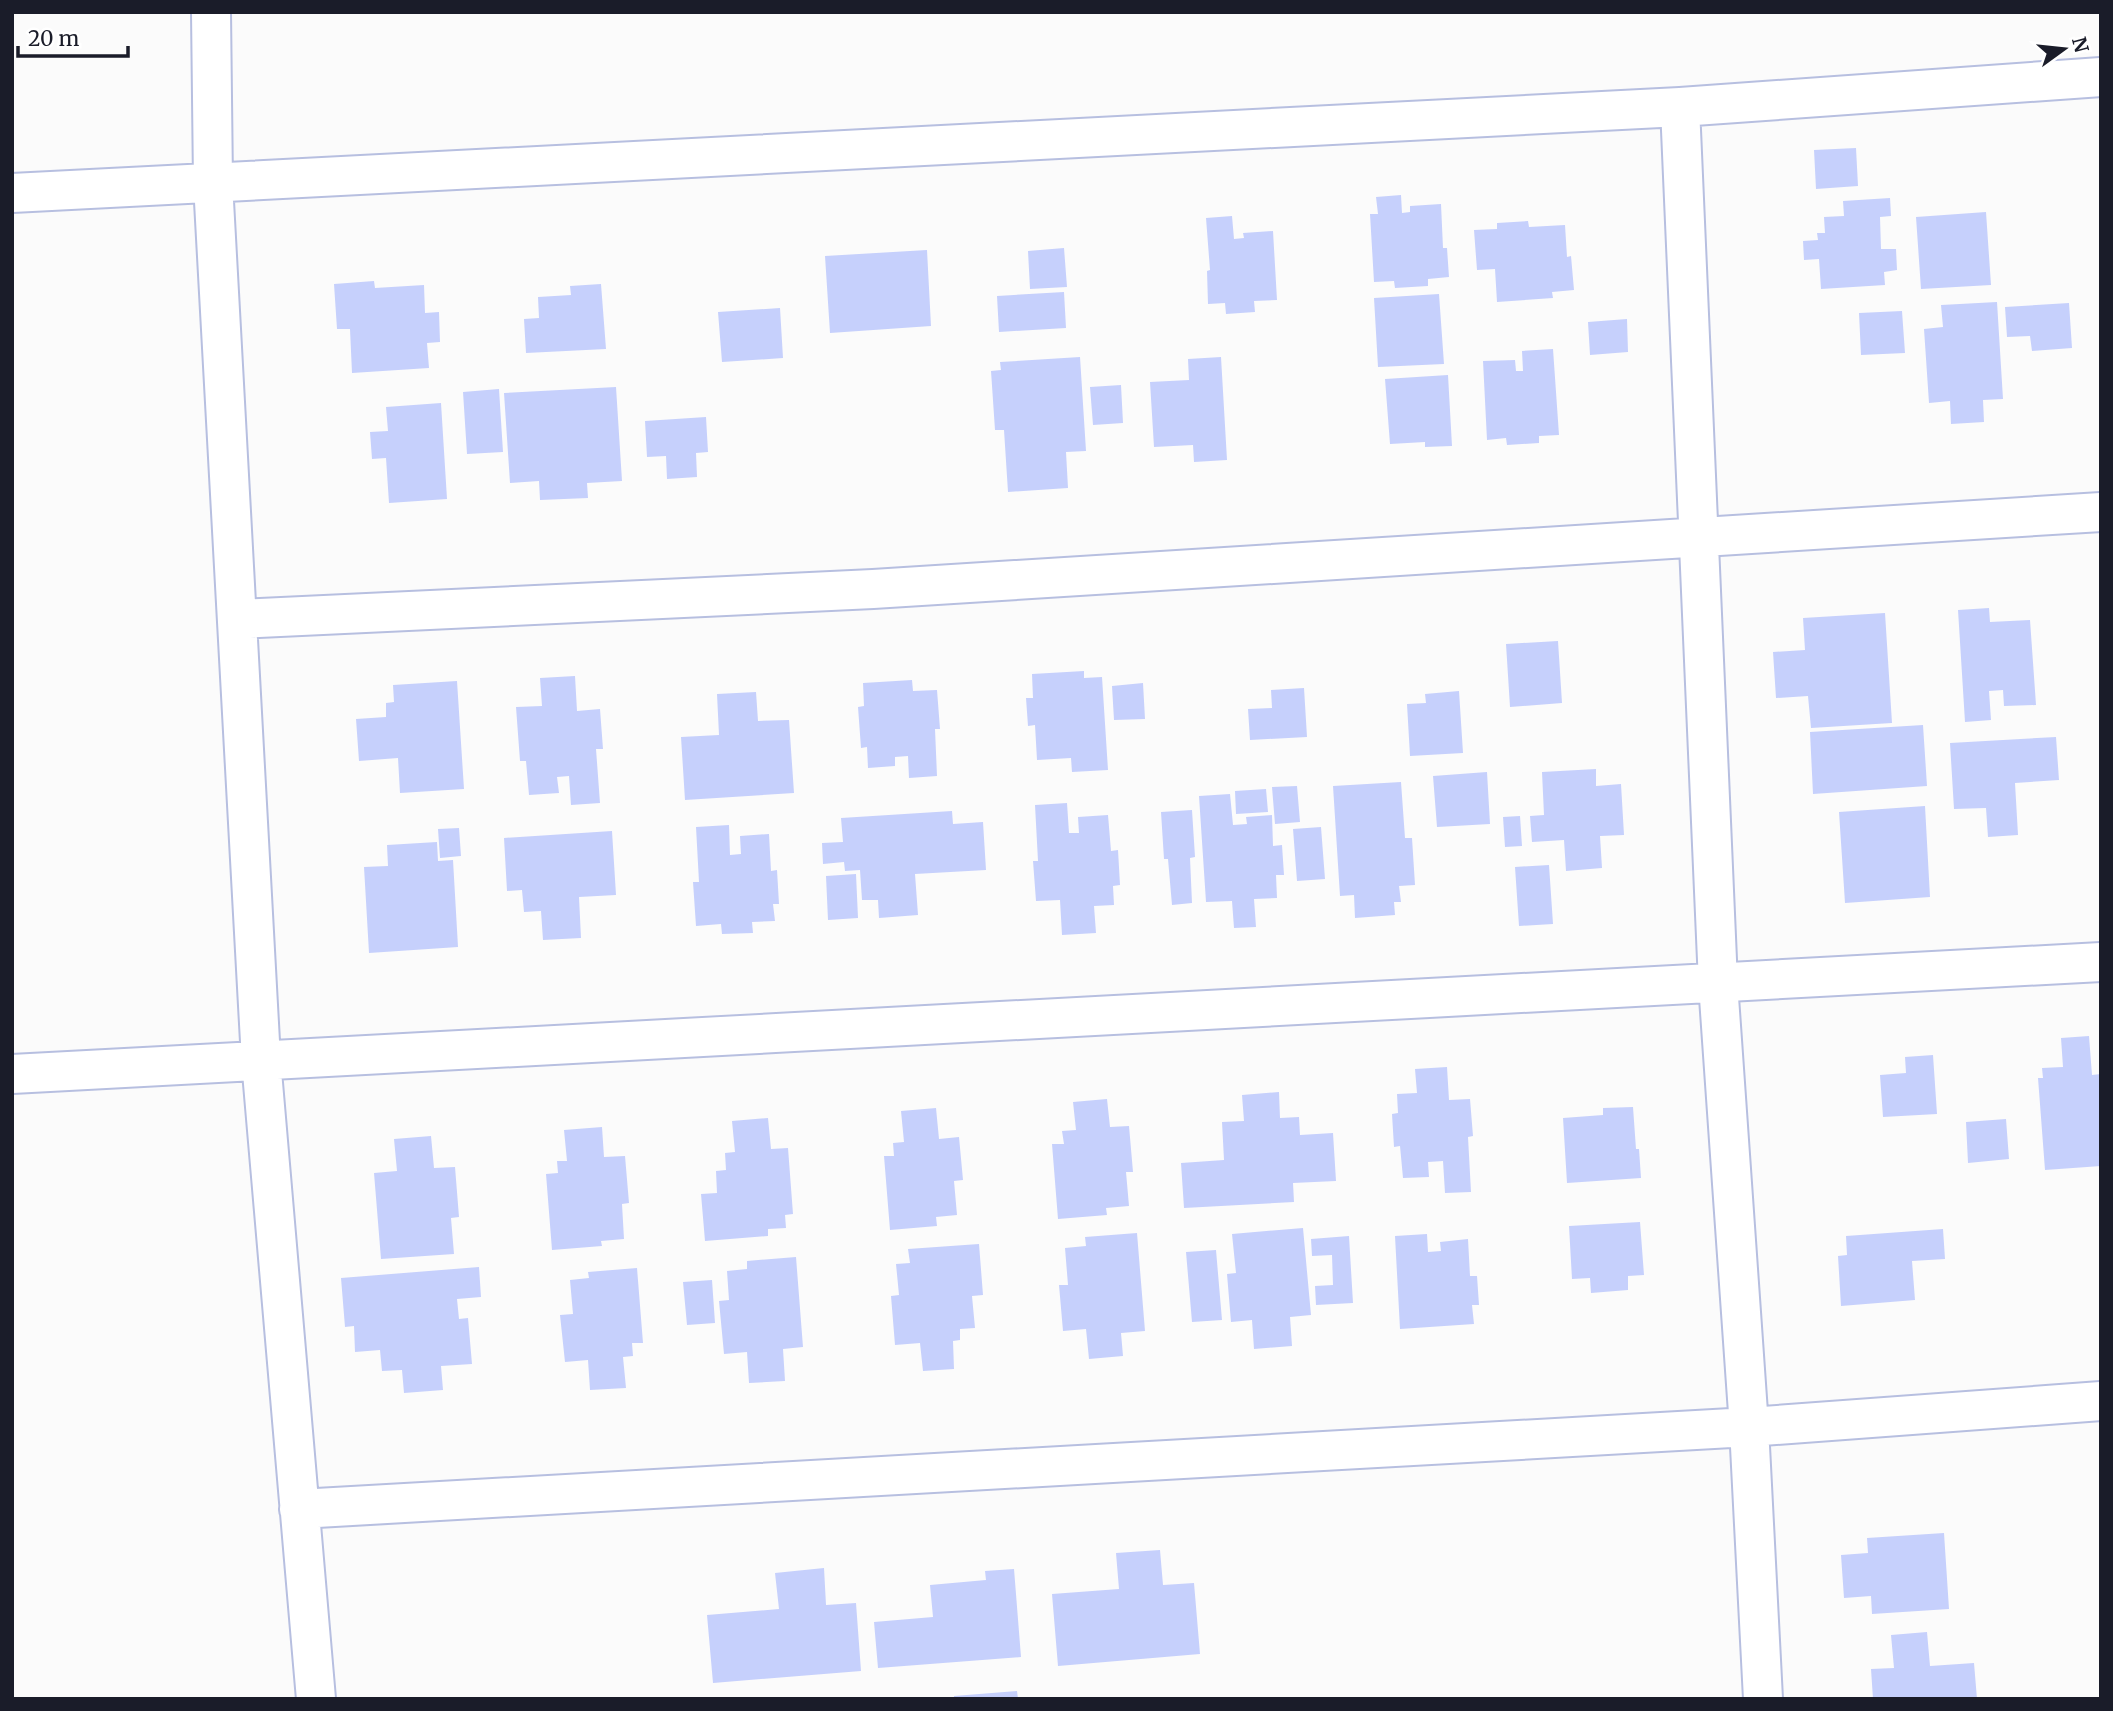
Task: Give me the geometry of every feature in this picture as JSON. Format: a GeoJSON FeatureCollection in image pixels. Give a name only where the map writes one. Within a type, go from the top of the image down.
{"type":"FeatureCollection","features":[{"type":"Feature","properties":{"kind":"street"},"geometry":{"type":"LineString","coordinates":[[211,12],[212,183],[261,1060],[316,1699]]}},
{"type":"Feature","properties":{"kind":"street"},"geometry":{"type":"LineString","coordinates":[[12,192],[1680,107],[2101,77]]}},
{"type":"Feature","properties":{"kind":"street"},"geometry":{"type":"LineString","coordinates":[[1680,107],[1718,983],[1749,1427],[1763,1699]]}},
{"type":"Feature","properties":{"kind":"street"},"geometry":{"type":"LineString","coordinates":[[238,619],[873,589],[2101,512]]}},
{"type":"Feature","properties":{"kind":"street"},"geometry":{"type":"LineString","coordinates":[[12,1074],[2101,962]]}},
{"type":"Feature","properties":{"kind":"street"},"geometry":{"type":"LineString","coordinates":[[299,1509],[1749,1427],[2101,1401]]}},
{"type":"Feature","properties":{"kind":"building"},"geometry":{"type":"Polygon","coordinates":[[[1856,148],[1858,186],[1816,189],[1814,150],[1856,148]]]}},
{"type":"Feature","properties":{"kind":"building"},"geometry":{"type":"Polygon","coordinates":[[[1401,195],[1402,213],[1410,212],[1410,206],[1441,204],[1443,248],[1447,248],[1449,277],[1428,279],[1428,286],[1395,288],[1394,281],[1374,282],[1370,214],[1378,214],[1376,197],[1401,195]]]}},
{"type":"Feature","properties":{"kind":"building"},"geometry":{"type":"Polygon","coordinates":[[[1890,198],[1891,216],[1880,217],[1881,249],[1896,249],[1897,270],[1884,272],[1885,285],[1821,289],[1819,259],[1804,260],[1803,241],[1818,240],[1817,233],[1825,233],[1824,217],[1844,216],[1843,201],[1890,198]]]}},
{"type":"Feature","properties":{"kind":"building"},"geometry":{"type":"Polygon","coordinates":[[[1986,212],[1991,285],[1921,289],[1916,217],[1986,212]]]}},
{"type":"Feature","properties":{"kind":"building"},"geometry":{"type":"Polygon","coordinates":[[[1232,216],[1234,239],[1244,238],[1243,233],[1273,231],[1277,300],[1254,301],[1255,312],[1226,314],[1225,303],[1208,304],[1207,271],[1210,270],[1206,218],[1232,216]]]}},
{"type":"Feature","properties":{"kind":"building"},"geometry":{"type":"Polygon","coordinates":[[[1528,221],[1529,227],[1565,225],[1567,257],[1571,256],[1574,290],[1552,292],[1553,298],[1497,302],[1495,269],[1477,270],[1474,230],[1497,229],[1497,223],[1528,221]]]}},
{"type":"Feature","properties":{"kind":"building"},"geometry":{"type":"Polygon","coordinates":[[[1064,248],[1067,287],[1030,289],[1028,251],[1064,248]]]}},
{"type":"Feature","properties":{"kind":"building"},"geometry":{"type":"Polygon","coordinates":[[[927,250],[931,326],[830,333],[825,256],[927,250]]]}},
{"type":"Feature","properties":{"kind":"building"},"geometry":{"type":"Polygon","coordinates":[[[374,281],[375,288],[424,285],[425,313],[439,312],[440,342],[427,343],[429,368],[352,373],[350,329],[337,329],[334,284],[374,281]]]}},
{"type":"Feature","properties":{"kind":"building"},"geometry":{"type":"Polygon","coordinates":[[[601,284],[606,349],[526,353],[524,319],[539,318],[538,297],[571,295],[570,286],[601,284]]]}},
{"type":"Feature","properties":{"kind":"building"},"geometry":{"type":"Polygon","coordinates":[[[1064,292],[1066,328],[999,332],[997,296],[1064,292]]]}},
{"type":"Feature","properties":{"kind":"building"},"geometry":{"type":"Polygon","coordinates":[[[1439,294],[1444,364],[1378,367],[1374,298],[1439,294]]]}},
{"type":"Feature","properties":{"kind":"building"},"geometry":{"type":"Polygon","coordinates":[[[1997,302],[2003,399],[1983,400],[1984,422],[1951,424],[1950,401],[1929,403],[1924,329],[1943,327],[1941,305],[1997,302]]]}},
{"type":"Feature","properties":{"kind":"building"},"geometry":{"type":"Polygon","coordinates":[[[2069,303],[2072,348],[2032,351],[2030,336],[2007,337],[2005,307],[2069,303]]]}},
{"type":"Feature","properties":{"kind":"building"},"geometry":{"type":"Polygon","coordinates":[[[780,308],[783,358],[722,362],[718,312],[780,308]]]}},
{"type":"Feature","properties":{"kind":"building"},"geometry":{"type":"Polygon","coordinates":[[[1902,311],[1905,353],[1861,355],[1859,313],[1902,311]]]}},
{"type":"Feature","properties":{"kind":"building"},"geometry":{"type":"Polygon","coordinates":[[[1627,319],[1628,352],[1590,355],[1588,322],[1627,319]]]}},
{"type":"Feature","properties":{"kind":"building"},"geometry":{"type":"Polygon","coordinates":[[[1553,349],[1559,435],[1539,436],[1539,443],[1507,445],[1506,438],[1487,440],[1483,361],[1515,360],[1516,371],[1523,371],[1522,351],[1553,349]]]}},
{"type":"Feature","properties":{"kind":"building"},"geometry":{"type":"Polygon","coordinates":[[[1080,357],[1086,451],[1066,452],[1068,488],[1008,492],[1004,430],[995,430],[991,371],[1001,370],[1000,362],[1080,357]]]}},
{"type":"Feature","properties":{"kind":"building"},"geometry":{"type":"Polygon","coordinates":[[[1221,357],[1227,460],[1194,462],[1193,445],[1154,447],[1150,382],[1189,380],[1188,359],[1221,357]]]}},
{"type":"Feature","properties":{"kind":"building"},"geometry":{"type":"Polygon","coordinates":[[[1448,375],[1452,446],[1425,447],[1425,442],[1390,444],[1385,379],[1448,375]]]}},
{"type":"Feature","properties":{"kind":"building"},"geometry":{"type":"Polygon","coordinates":[[[1121,385],[1123,423],[1093,425],[1090,387],[1121,385]]]}},
{"type":"Feature","properties":{"kind":"building"},"geometry":{"type":"Polygon","coordinates":[[[616,387],[622,481],[587,483],[588,498],[540,500],[539,481],[510,483],[504,393],[616,387]]]}},
{"type":"Feature","properties":{"kind":"building"},"geometry":{"type":"Polygon","coordinates":[[[499,389],[503,452],[467,454],[463,392],[499,389]]]}},
{"type":"Feature","properties":{"kind":"building"},"geometry":{"type":"Polygon","coordinates":[[[441,403],[447,499],[389,503],[386,458],[372,459],[370,432],[388,431],[386,407],[441,403]]]}},
{"type":"Feature","properties":{"kind":"building"},"geometry":{"type":"Polygon","coordinates":[[[706,417],[708,452],[696,453],[697,477],[667,479],[666,456],[647,457],[645,421],[706,417]]]}},
{"type":"Feature","properties":{"kind":"building"},"geometry":{"type":"Polygon","coordinates":[[[1989,608],[1990,622],[2030,620],[2036,705],[2004,706],[2003,690],[1989,691],[1991,720],[1965,722],[1958,610],[1989,608]]]}},
{"type":"Feature","properties":{"kind":"building"},"geometry":{"type":"Polygon","coordinates":[[[1885,613],[1892,723],[1811,728],[1808,696],[1776,698],[1773,652],[1805,650],[1803,618],[1885,613]]]}},
{"type":"Feature","properties":{"kind":"building"},"geometry":{"type":"Polygon","coordinates":[[[1558,641],[1562,703],[1510,707],[1506,644],[1558,641]]]}},
{"type":"Feature","properties":{"kind":"building"},"geometry":{"type":"Polygon","coordinates":[[[1084,671],[1084,678],[1102,677],[1108,770],[1072,772],[1071,758],[1037,760],[1035,725],[1028,726],[1026,698],[1033,698],[1032,674],[1084,671]]]}},
{"type":"Feature","properties":{"kind":"building"},"geometry":{"type":"Polygon","coordinates":[[[575,676],[577,711],[600,709],[603,749],[596,749],[600,803],[571,805],[569,776],[557,777],[559,793],[529,795],[526,761],[520,761],[516,707],[542,706],[540,678],[575,676]]]}},
{"type":"Feature","properties":{"kind":"building"},"geometry":{"type":"Polygon","coordinates":[[[912,680],[913,691],[937,690],[940,729],[935,729],[937,776],[909,778],[908,756],[895,757],[895,766],[868,768],[867,747],[861,748],[858,707],[864,706],[863,683],[912,680]]]}},
{"type":"Feature","properties":{"kind":"building"},"geometry":{"type":"Polygon","coordinates":[[[457,681],[464,789],[400,793],[398,758],[359,761],[356,719],[386,717],[386,703],[394,702],[393,685],[457,681]]]}},
{"type":"Feature","properties":{"kind":"building"},"geometry":{"type":"Polygon","coordinates":[[[1143,683],[1145,719],[1114,720],[1112,686],[1143,683]]]}},
{"type":"Feature","properties":{"kind":"building"},"geometry":{"type":"Polygon","coordinates":[[[1304,688],[1307,737],[1250,740],[1248,709],[1272,708],[1271,690],[1304,688]]]}},
{"type":"Feature","properties":{"kind":"building"},"geometry":{"type":"Polygon","coordinates":[[[1459,691],[1463,753],[1410,756],[1407,704],[1426,703],[1425,694],[1459,691]]]}},
{"type":"Feature","properties":{"kind":"building"},"geometry":{"type":"Polygon","coordinates":[[[756,692],[758,721],[789,720],[794,793],[685,800],[681,737],[719,735],[717,694],[756,692]]]}},
{"type":"Feature","properties":{"kind":"building"},"geometry":{"type":"Polygon","coordinates":[[[1923,725],[1927,786],[1813,794],[1810,732],[1923,725]]]}},
{"type":"Feature","properties":{"kind":"building"},"geometry":{"type":"Polygon","coordinates":[[[2056,737],[2059,780],[2015,783],[2018,835],[1988,837],[1986,808],[1954,809],[1950,743],[2056,737]]]}},
{"type":"Feature","properties":{"kind":"building"},"geometry":{"type":"Polygon","coordinates":[[[1596,769],[1596,786],[1621,784],[1624,835],[1600,836],[1602,868],[1566,871],[1564,840],[1532,842],[1530,816],[1544,815],[1542,772],[1596,769]]]}},
{"type":"Feature","properties":{"kind":"building"},"geometry":{"type":"Polygon","coordinates":[[[1487,772],[1490,824],[1437,827],[1433,776],[1487,772]]]}},
{"type":"Feature","properties":{"kind":"building"},"geometry":{"type":"Polygon","coordinates":[[[1401,782],[1405,838],[1412,838],[1415,885],[1399,886],[1401,902],[1394,902],[1395,915],[1355,918],[1354,895],[1340,896],[1333,786],[1401,782]]]}},
{"type":"Feature","properties":{"kind":"building"},"geometry":{"type":"Polygon","coordinates":[[[1297,786],[1300,822],[1275,824],[1272,787],[1297,786]]]}},
{"type":"Feature","properties":{"kind":"building"},"geometry":{"type":"Polygon","coordinates":[[[1266,789],[1268,812],[1236,814],[1235,791],[1266,789]]]}},
{"type":"Feature","properties":{"kind":"building"},"geometry":{"type":"Polygon","coordinates":[[[1230,794],[1233,825],[1247,824],[1246,817],[1272,815],[1273,846],[1282,845],[1284,875],[1276,875],[1277,898],[1254,899],[1256,927],[1234,928],[1232,901],[1206,902],[1199,796],[1230,794]]]}},
{"type":"Feature","properties":{"kind":"building"},"geometry":{"type":"Polygon","coordinates":[[[1067,803],[1069,833],[1079,833],[1078,817],[1108,815],[1111,851],[1118,850],[1120,885],[1113,886],[1114,905],[1094,906],[1096,933],[1062,935],[1060,900],[1036,901],[1033,861],[1038,861],[1035,805],[1067,803]]]}},
{"type":"Feature","properties":{"kind":"building"},"geometry":{"type":"Polygon","coordinates":[[[1925,806],[1930,897],[1845,903],[1839,812],[1925,806]]]}},
{"type":"Feature","properties":{"kind":"building"},"geometry":{"type":"Polygon","coordinates":[[[1192,810],[1195,857],[1190,858],[1192,903],[1172,905],[1168,859],[1164,859],[1161,812],[1192,810]]]}},
{"type":"Feature","properties":{"kind":"building"},"geometry":{"type":"Polygon","coordinates":[[[952,811],[953,824],[983,822],[986,870],[915,874],[918,915],[879,918],[878,900],[862,900],[860,870],[845,871],[844,862],[823,864],[822,843],[843,842],[841,818],[952,811]]]}},
{"type":"Feature","properties":{"kind":"building"},"geometry":{"type":"Polygon","coordinates":[[[1520,816],[1522,846],[1505,847],[1503,817],[1520,816]]]}},
{"type":"Feature","properties":{"kind":"building"},"geometry":{"type":"Polygon","coordinates":[[[729,825],[730,855],[741,854],[740,836],[769,834],[771,871],[777,870],[779,904],[773,904],[775,921],[752,922],[753,933],[722,934],[721,924],[696,926],[693,882],[699,882],[696,827],[729,825]]]}},
{"type":"Feature","properties":{"kind":"building"},"geometry":{"type":"Polygon","coordinates":[[[1321,827],[1325,879],[1297,881],[1293,829],[1321,827]]]}},
{"type":"Feature","properties":{"kind":"building"},"geometry":{"type":"Polygon","coordinates":[[[459,828],[461,856],[440,858],[438,829],[459,828]]]}},
{"type":"Feature","properties":{"kind":"building"},"geometry":{"type":"Polygon","coordinates":[[[612,831],[616,895],[579,897],[581,938],[543,940],[541,911],[524,912],[522,890],[507,891],[504,838],[612,831]]]}},
{"type":"Feature","properties":{"kind":"building"},"geometry":{"type":"Polygon","coordinates":[[[437,842],[438,861],[453,860],[458,947],[369,953],[364,867],[388,866],[387,845],[437,842]]]}},
{"type":"Feature","properties":{"kind":"building"},"geometry":{"type":"Polygon","coordinates":[[[1549,865],[1553,924],[1519,926],[1515,867],[1549,865]]]}},
{"type":"Feature","properties":{"kind":"building"},"geometry":{"type":"Polygon","coordinates":[[[856,874],[858,918],[828,920],[826,876],[856,874]]]}},
{"type":"Feature","properties":{"kind":"building"},"geometry":{"type":"Polygon","coordinates":[[[2089,1036],[2092,1075],[2101,1074],[2101,1166],[2045,1170],[2038,1078],[2043,1078],[2042,1068],[2063,1067],[2061,1038],[2089,1036]]]}},
{"type":"Feature","properties":{"kind":"building"},"geometry":{"type":"Polygon","coordinates":[[[1933,1055],[1937,1114],[1883,1117],[1880,1075],[1906,1073],[1905,1057],[1933,1055]]]}},
{"type":"Feature","properties":{"kind":"building"},"geometry":{"type":"Polygon","coordinates":[[[1447,1067],[1449,1100],[1470,1099],[1473,1136],[1468,1137],[1471,1192],[1445,1193],[1443,1161],[1428,1162],[1429,1177],[1403,1178],[1400,1146],[1394,1147],[1392,1114],[1398,1113],[1397,1094],[1417,1093],[1415,1069],[1447,1067]]]}},
{"type":"Feature","properties":{"kind":"building"},"geometry":{"type":"Polygon","coordinates":[[[1279,1092],[1280,1118],[1299,1117],[1300,1135],[1333,1133],[1336,1181],[1293,1183],[1294,1202],[1184,1208],[1181,1163],[1224,1160],[1222,1122],[1244,1121],[1242,1095],[1279,1092]]]}},
{"type":"Feature","properties":{"kind":"building"},"geometry":{"type":"Polygon","coordinates":[[[1107,1099],[1110,1127],[1129,1126],[1133,1172],[1126,1172],[1129,1206],[1106,1208],[1107,1215],[1058,1219],[1052,1144],[1064,1144],[1062,1131],[1076,1130],[1073,1102],[1107,1099]]]}},
{"type":"Feature","properties":{"kind":"building"},"geometry":{"type":"Polygon","coordinates":[[[1633,1107],[1641,1178],[1567,1183],[1563,1118],[1603,1115],[1603,1108],[1633,1107]]]}},
{"type":"Feature","properties":{"kind":"building"},"geometry":{"type":"Polygon","coordinates":[[[936,1108],[939,1139],[959,1137],[963,1180],[954,1181],[957,1215],[936,1217],[937,1226],[890,1230],[884,1156],[894,1156],[893,1143],[904,1142],[901,1111],[936,1108]]]}},
{"type":"Feature","properties":{"kind":"building"},"geometry":{"type":"Polygon","coordinates":[[[768,1118],[771,1149],[788,1148],[793,1214],[785,1215],[786,1228],[768,1229],[768,1236],[705,1241],[701,1194],[717,1193],[716,1171],[726,1170],[725,1153],[735,1152],[732,1121],[768,1118]]]}},
{"type":"Feature","properties":{"kind":"building"},"geometry":{"type":"Polygon","coordinates":[[[2006,1119],[2009,1159],[1968,1163],[1966,1122],[2006,1119]]]}},
{"type":"Feature","properties":{"kind":"building"},"geometry":{"type":"Polygon","coordinates":[[[602,1127],[604,1157],[625,1156],[629,1203],[622,1204],[624,1239],[601,1241],[602,1246],[552,1250],[546,1174],[558,1173],[557,1161],[567,1161],[564,1130],[602,1127]]]}},
{"type":"Feature","properties":{"kind":"building"},"geometry":{"type":"Polygon","coordinates":[[[431,1136],[434,1168],[455,1167],[459,1217],[451,1218],[454,1254],[381,1259],[374,1173],[397,1171],[394,1139],[431,1136]]]}},
{"type":"Feature","properties":{"kind":"building"},"geometry":{"type":"Polygon","coordinates":[[[1640,1222],[1644,1275],[1628,1276],[1628,1290],[1591,1293],[1590,1278],[1572,1279],[1569,1226],[1640,1222]]]}},
{"type":"Feature","properties":{"kind":"building"},"geometry":{"type":"Polygon","coordinates":[[[1303,1228],[1311,1315],[1290,1317],[1292,1346],[1254,1349],[1252,1320],[1231,1322],[1227,1274],[1236,1273],[1232,1234],[1303,1228]]]}},
{"type":"Feature","properties":{"kind":"building"},"geometry":{"type":"Polygon","coordinates":[[[1943,1229],[1945,1259],[1912,1261],[1915,1300],[1841,1306],[1838,1256],[1847,1255],[1846,1236],[1943,1229]]]}},
{"type":"Feature","properties":{"kind":"building"},"geometry":{"type":"Polygon","coordinates":[[[1137,1233],[1145,1331],[1121,1333],[1123,1356],[1089,1359],[1086,1329],[1063,1331],[1059,1285],[1068,1285],[1065,1248],[1086,1246],[1085,1237],[1137,1233]]]}},
{"type":"Feature","properties":{"kind":"building"},"geometry":{"type":"Polygon","coordinates":[[[1427,1234],[1428,1252],[1441,1251],[1440,1242],[1468,1239],[1470,1276],[1477,1276],[1479,1305],[1472,1305],[1474,1324],[1400,1329],[1395,1236],[1427,1234]]]}},
{"type":"Feature","properties":{"kind":"building"},"geometry":{"type":"Polygon","coordinates":[[[1349,1236],[1353,1303],[1316,1305],[1315,1286],[1333,1285],[1332,1255],[1312,1256],[1311,1239],[1349,1236]]]}},
{"type":"Feature","properties":{"kind":"building"},"geometry":{"type":"Polygon","coordinates":[[[979,1244],[983,1295],[972,1296],[975,1328],[960,1329],[960,1340],[953,1341],[954,1369],[923,1371],[920,1343],[895,1345],[891,1296],[899,1295],[896,1264],[910,1263],[908,1249],[979,1244]]]}},
{"type":"Feature","properties":{"kind":"building"},"geometry":{"type":"Polygon","coordinates":[[[1216,1250],[1222,1320],[1192,1322],[1186,1252],[1216,1250]]]}},
{"type":"Feature","properties":{"kind":"building"},"geometry":{"type":"Polygon","coordinates":[[[796,1257],[803,1347],[783,1349],[785,1381],[749,1383],[747,1352],[724,1354],[719,1301],[729,1300],[727,1271],[747,1269],[747,1261],[796,1257]]]}},
{"type":"Feature","properties":{"kind":"building"},"geometry":{"type":"Polygon","coordinates":[[[479,1267],[481,1297],[457,1299],[459,1319],[468,1318],[472,1364],[441,1366],[443,1390],[404,1393],[402,1370],[382,1371],[380,1350],[355,1352],[354,1326],[345,1327],[341,1278],[479,1267]]]}},
{"type":"Feature","properties":{"kind":"building"},"geometry":{"type":"Polygon","coordinates":[[[637,1268],[643,1343],[632,1343],[633,1356],[623,1357],[626,1388],[590,1390],[588,1360],[565,1362],[560,1315],[573,1314],[570,1280],[589,1278],[588,1272],[637,1268]]]}},
{"type":"Feature","properties":{"kind":"building"},"geometry":{"type":"Polygon","coordinates":[[[712,1280],[715,1323],[687,1325],[683,1282],[712,1280]]]}},
{"type":"Feature","properties":{"kind":"building"},"geometry":{"type":"Polygon","coordinates":[[[1944,1533],[1949,1609],[1872,1614],[1871,1596],[1844,1598],[1841,1555],[1868,1553],[1867,1538],[1944,1533]]]}},
{"type":"Feature","properties":{"kind":"building"},"geometry":{"type":"Polygon","coordinates":[[[1160,1550],[1163,1585],[1194,1583],[1200,1654],[1058,1666],[1052,1594],[1119,1589],[1116,1553],[1160,1550]]]}},
{"type":"Feature","properties":{"kind":"building"},"geometry":{"type":"Polygon","coordinates":[[[824,1568],[826,1605],[856,1603],[861,1671],[713,1683],[707,1615],[779,1609],[775,1573],[824,1568]]]}},
{"type":"Feature","properties":{"kind":"building"},"geometry":{"type":"Polygon","coordinates":[[[1014,1569],[1021,1657],[878,1668],[874,1622],[933,1617],[930,1585],[986,1580],[985,1571],[1014,1569]]]}},
{"type":"Feature","properties":{"kind":"building"},"geometry":{"type":"Polygon","coordinates":[[[1927,1632],[1930,1666],[1974,1663],[1977,1699],[1873,1699],[1871,1669],[1894,1668],[1891,1635],[1927,1632]]]}},
{"type":"Feature","properties":{"kind":"building"},"geometry":{"type":"Polygon","coordinates":[[[1017,1691],[1018,1699],[954,1699],[954,1696],[1017,1691]]]}}]}
